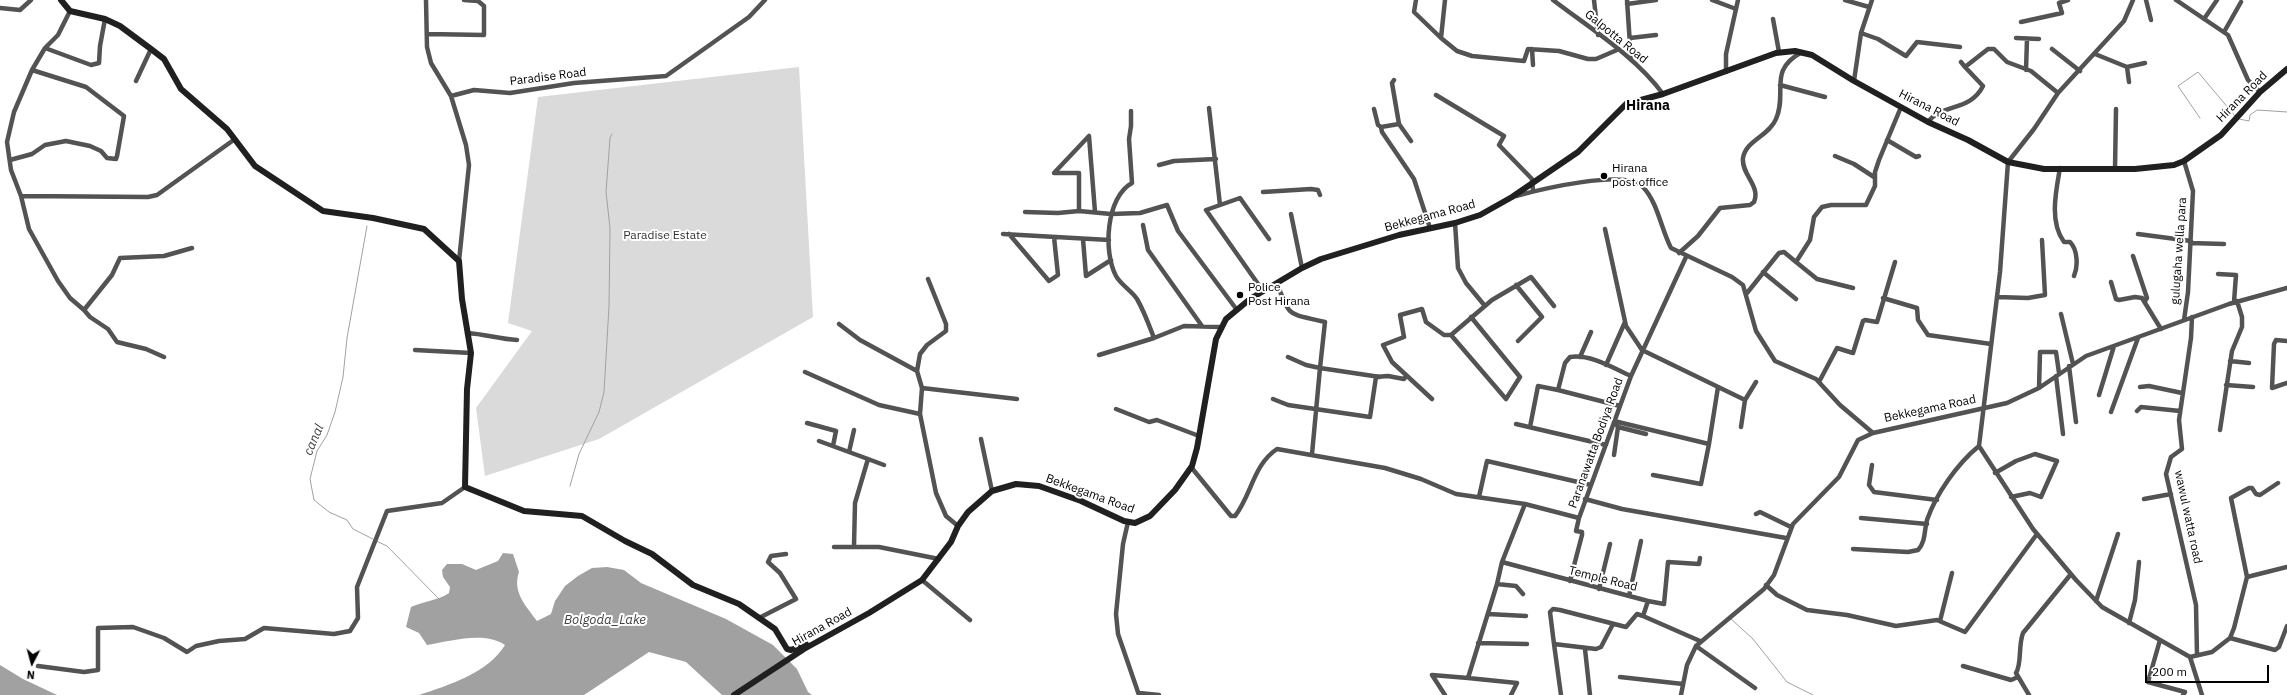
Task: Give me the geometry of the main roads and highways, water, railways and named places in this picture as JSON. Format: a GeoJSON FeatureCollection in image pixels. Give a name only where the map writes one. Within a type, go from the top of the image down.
{"type":"FeatureCollection","features":[{"type":"Feature","properties":{"kind":"water","name":"Bolgoda_Lake"},"geometry":{"type":"Polygon","coordinates":[[[503,553],[513,554],[519,572],[517,586],[521,598],[537,621],[551,614],[555,601],[565,586],[578,576],[592,568],[607,567],[624,570],[641,583],[726,619],[773,645],[797,669],[808,692],[812,695],[722,695],[686,662],[649,652],[584,695],[419,695],[467,677],[489,663],[498,655],[505,645],[487,639],[467,638],[427,645],[419,633],[406,627],[411,607],[440,598],[449,593],[450,587],[443,577],[442,570],[447,564],[462,564],[476,570],[498,561],[503,553]]]}},
{"type":"Feature","properties":{"kind":"water"},"geometry":{"type":"Polygon","coordinates":[[[0,665],[23,679],[57,695],[0,695],[0,665]]]}},
{"type":"Feature","properties":{"kind":"waterway"},"geometry":{"type":"LineString","coordinates":[[2200,118],[2178,86],[2198,72],[2235,116]]}},
{"type":"Feature","properties":{"kind":"waterway"},"geometry":{"type":"LineString","coordinates":[[2239,119],[2249,121],[2250,115],[2257,110],[2287,112]]}},
{"type":"Feature","properties":{"kind":"waterway"},"geometry":{"type":"LineString","coordinates":[[570,486],[579,454],[599,412],[604,392],[609,306],[610,228],[606,192],[610,138],[612,134]]}},
{"type":"Feature","properties":{"kind":"waterway","name":"canal"},"geometry":{"type":"LineString","coordinates":[[367,226],[347,338],[343,377],[335,412],[327,435],[317,451],[310,479],[314,500],[329,512],[347,520],[353,529],[373,539]]}},
{"type":"Feature","properties":{"kind":"waterway","name":"canal"},"geometry":{"type":"LineString","coordinates":[[376,541],[387,546],[440,600]]}},
{"type":"Feature","properties":{"kind":"waterway"},"geometry":{"type":"LineString","coordinates":[[1731,619],[1753,639],[1787,682],[1813,695]]}},
{"type":"Feature","properties":{"kind":"place","name":"Hirana post office"},"geometry":{"type":"Point","coordinates":[1604,176]}},
{"type":"Feature","properties":{"kind":"place","name":"Police Post Hirana"},"geometry":{"type":"Point","coordinates":[1240,295]}},
{"type":"Feature","properties":{"kind":"district","name":"Hirana"},"geometry":{"type":"Point","coordinates":[1648,106]}},
{"type":"Feature","properties":{"kind":"park label","name":"Paradise Estate"},"geometry":{"type":"Point","coordinates":[665,236]}}]}
